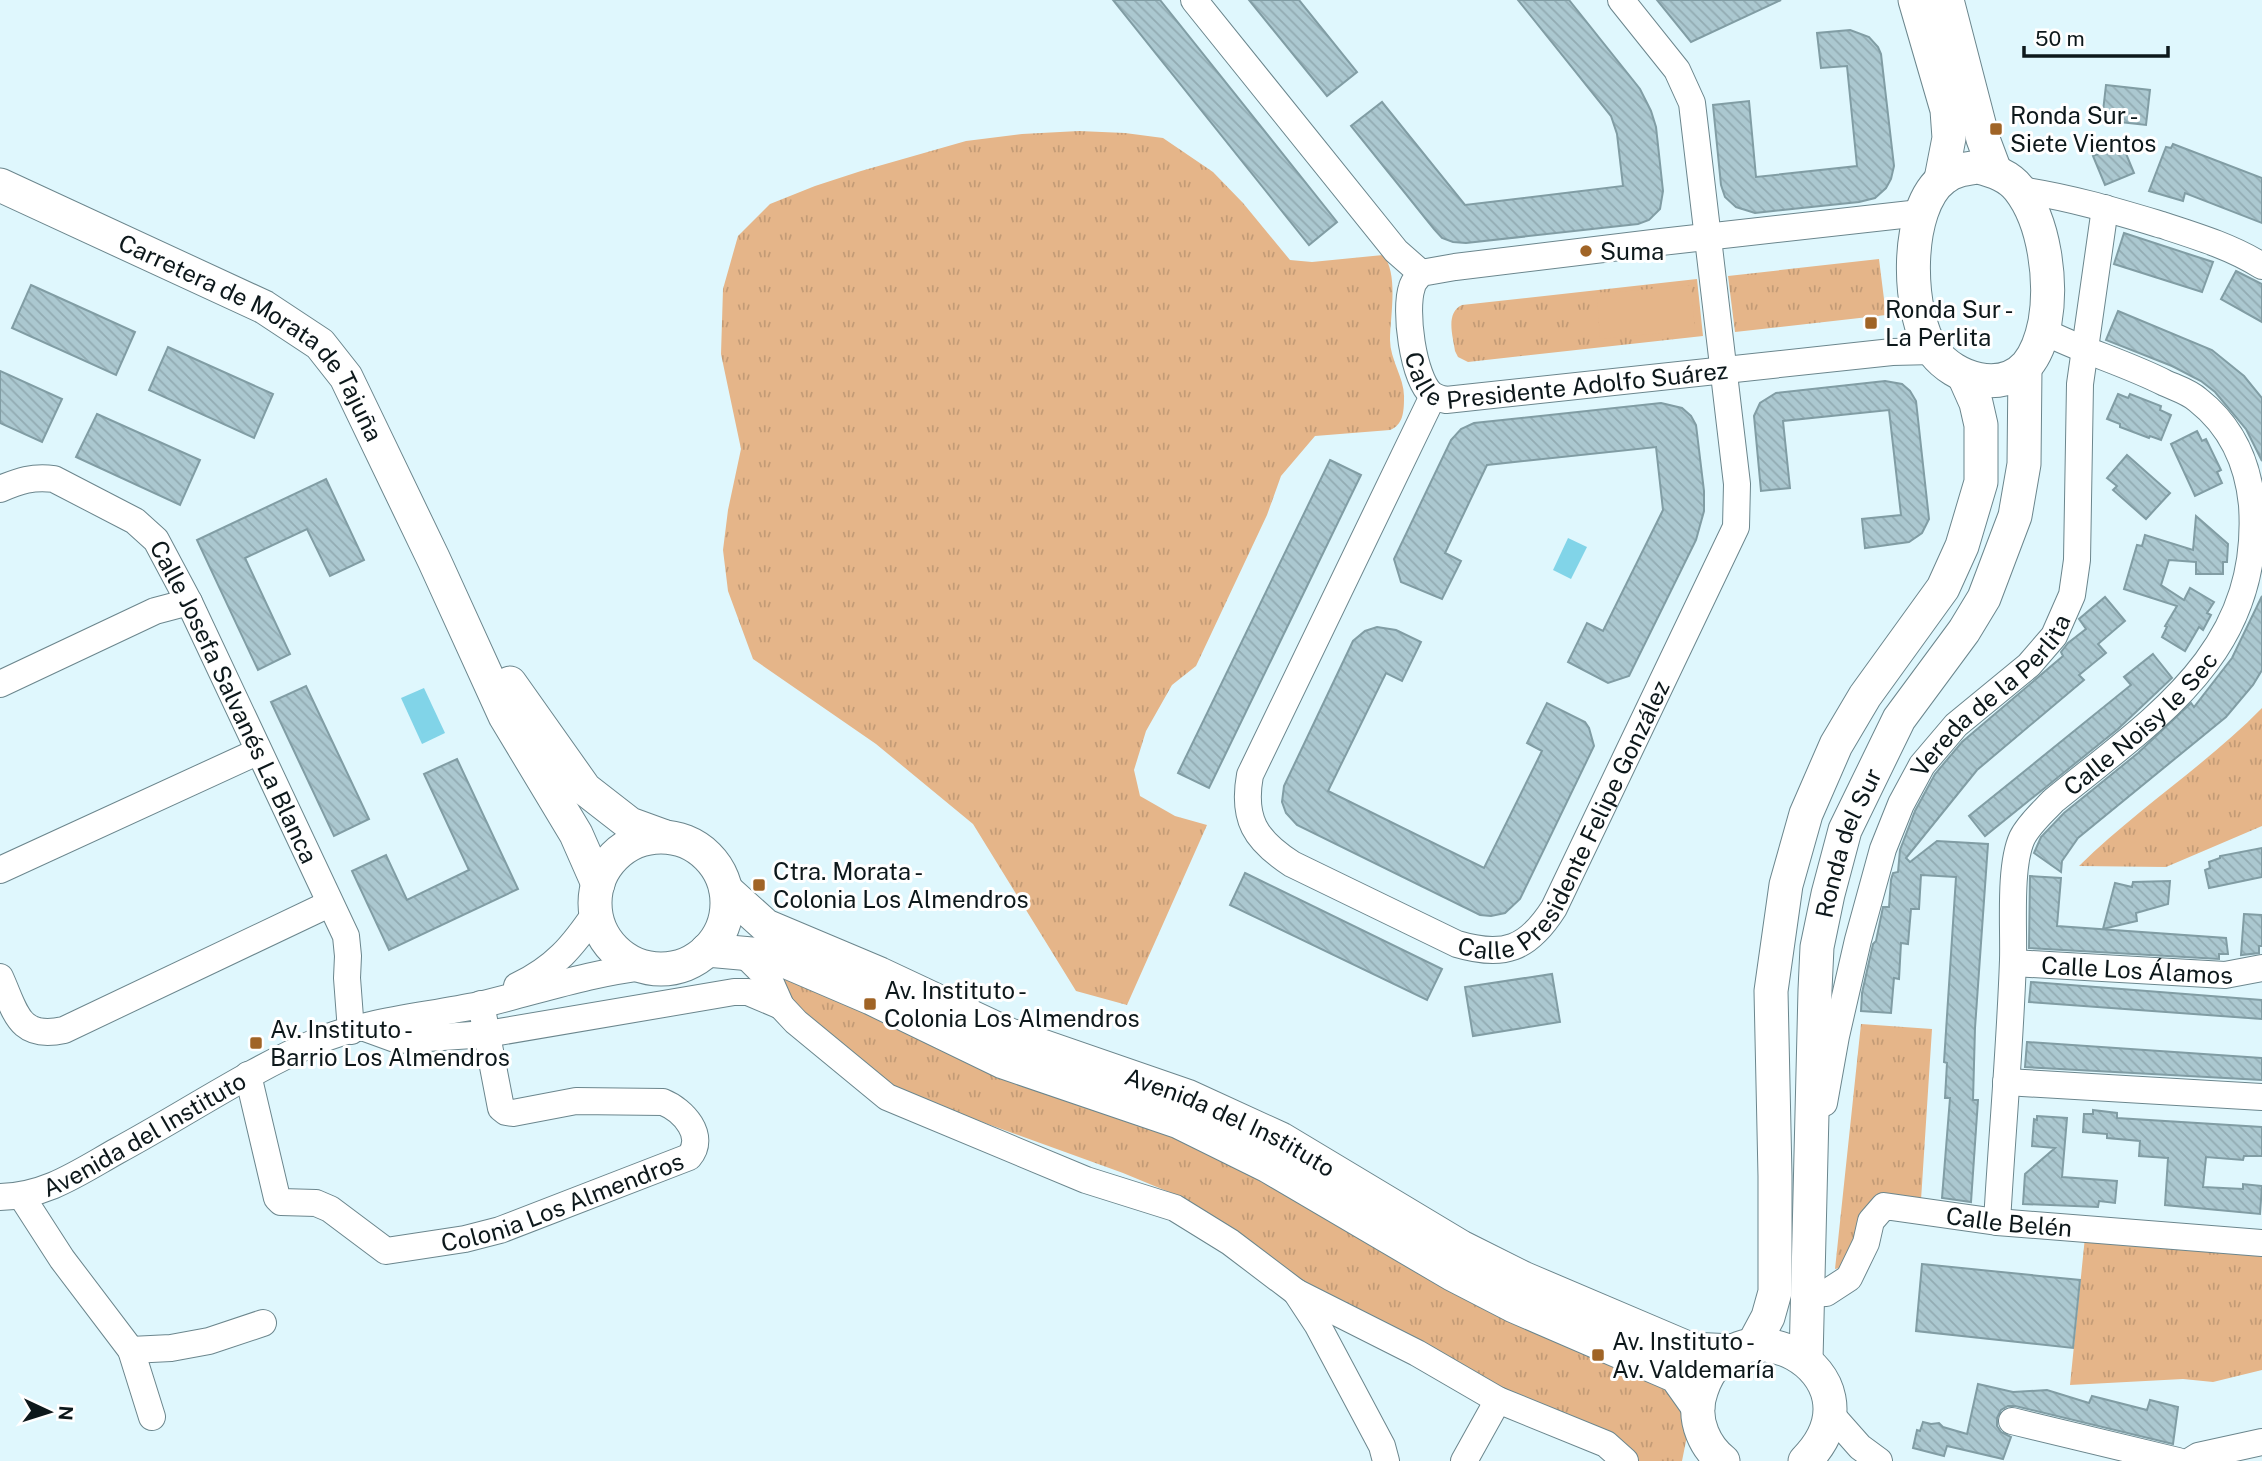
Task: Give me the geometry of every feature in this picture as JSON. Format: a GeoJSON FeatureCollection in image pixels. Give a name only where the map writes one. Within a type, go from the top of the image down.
{"type":"FeatureCollection","features":[{"type":"Feature","properties":{"kind":"main road","name":"Ronda del Sur"},"geometry":{"type":"LineString","coordinates":[[1743,1348],[1768,1317],[1775,1292],[1771,991],[1786,885],[1805,814],[1836,745],[1864,696],[1943,588],[1962,546],[1981,482],[1981,425],[1976,403],[1964,376],[1934,351],[1918,308],[1913,245],[1920,213],[1941,179],[1950,138],[1947,110],[1916,0]]}},
{"type":"Feature","properties":{"kind":"main road","name":"Ronda del Sur"},"geometry":{"type":"LineString","coordinates":[[1806,1360],[1817,947],[1828,894],[1845,830],[1876,762],[1899,719],[1964,631],[1984,598],[1999,562],[2015,516],[2024,464],[2025,368],[2035,355],[2047,310],[2047,278],[2037,222],[2007,180],[1983,139],[1947,0]]}},
{"type":"Feature","properties":{"kind":"main road"},"geometry":{"type":"LineString","coordinates":[[1941,179],[1956,170],[1978,167],[2007,180]]}},
{"type":"Feature","properties":{"kind":"main road","name":"Carretera de Morata de Tajuña"},"geometry":{"type":"LineString","coordinates":[[0,185],[264,307],[320,344],[346,377],[505,716],[576,834],[597,898]]}},
{"type":"Feature","properties":{"kind":"main road"},"geometry":{"type":"LineString","coordinates":[[1964,376],[1986,381],[2006,379],[2025,368]]}},
{"type":"Feature","properties":{"kind":"main road","name":"Carretera de Morata de Tajuña"},"geometry":{"type":"LineString","coordinates":[[434,560],[522,703],[585,789],[630,824],[663,836]]}},
{"type":"Feature","properties":{"kind":"main road"},"geometry":{"type":"LineString","coordinates":[[663,836],[690,843],[707,855],[720,872],[726,890],[727,904],[718,936],[707,950],[689,962],[668,968],[645,967],[622,956],[604,936],[597,898],[605,868],[620,851],[642,839],[663,836]]}},
{"type":"Feature","properties":{"kind":"main road","name":"Avenida del Instituto"},"geometry":{"type":"LineString","coordinates":[[726,890],[766,926],[880,974],[1010,1035],[1187,1096],[1281,1139],[1461,1247],[1523,1278],[1690,1349],[1770,1345],[1789,1349],[1806,1360]]}},
{"type":"Feature","properties":{"kind":"main road","name":"Avenida del Instituto"},"geometry":{"type":"LineString","coordinates":[[707,950],[774,956],[871,998],[1003,1062],[1179,1122],[1268,1166],[1440,1267],[1514,1306],[1676,1376],[1699,1418],[1713,1453],[1723,1461]]}},
{"type":"Feature","properties":{"kind":"main road"},"geometry":{"type":"LineString","coordinates":[[1688,1461],[1699,1418],[1703,1384],[1716,1364],[1743,1348]]}},
{"type":"Feature","properties":{"kind":"main road"},"geometry":{"type":"LineString","coordinates":[[1805,1461],[1817,1449],[1826,1432],[1829,1412],[1826,1391],[1818,1374],[1806,1360]]}},
{"type":"Feature","properties":{"kind":"street"},"geometry":{"type":"LineString","coordinates":[[1194,0],[1396,251],[1421,273],[1469,265],[1920,213]]}},
{"type":"Feature","properties":{"kind":"street","name":"Calle Presidente Felipe González"},"geometry":{"type":"LineString","coordinates":[[1433,396],[1250,775],[1247,795],[1250,816],[1258,836],[1270,850],[1292,864],[1457,944],[1478,950],[1501,950],[1522,943],[1539,930],[1553,908],[1736,527],[1737,484],[1692,103],[1677,70],[1620,0]]}},
{"type":"Feature","properties":{"kind":"street"},"geometry":{"type":"LineString","coordinates":[[2007,180],[2202,238],[2250,258],[2262,266]]}},
{"type":"Feature","properties":{"kind":"street","name":"Vereda de la Perlita"},"geometry":{"type":"LineString","coordinates":[[1810,1173],[1836,1036],[1858,940],[1883,849],[1901,804],[1922,765],[1956,725],[2029,665],[2054,636],[2072,595],[2077,560],[2080,384],[2105,208]]}},
{"type":"Feature","properties":{"kind":"street","name":"Calle Presidente Adolfo Suárez"},"geometry":{"type":"LineString","coordinates":[[1421,273],[1412,286],[1410,301],[1416,370],[1433,396],[1446,400],[1892,352],[1934,351]]}},
{"type":"Feature","properties":{"kind":"street","name":"Calle Noisy le Sec"},"geometry":{"type":"LineString","coordinates":[[1997,1222],[2013,963],[2015,877],[2022,838],[2036,818],[2053,801],[2188,689],[2212,660],[2239,611],[2249,574],[2254,536],[2251,497],[2244,464],[2232,437],[2217,415],[2195,397],[2139,370],[2043,331]]}},
{"type":"Feature","properties":{"kind":"street","name":"Calle Josefa Salvanés La Blanca"},"geometry":{"type":"LineString","coordinates":[[0,489],[24,478],[54,479],[135,521],[156,540],[189,603],[346,936],[347,978],[357,1029]]}},
{"type":"Feature","properties":{"kind":"street"},"geometry":{"type":"LineString","coordinates":[[0,684],[155,611],[189,603]]}},
{"type":"Feature","properties":{"kind":"street"},"geometry":{"type":"LineString","coordinates":[[0,870],[257,752]]}},
{"type":"Feature","properties":{"kind":"street","name":"Avenida del Instituto"},"geometry":{"type":"LineString","coordinates":[[481,1004],[536,978],[572,947],[597,898]]}},
{"type":"Feature","properties":{"kind":"street"},"geometry":{"type":"LineString","coordinates":[[0,976],[18,1017],[31,1030],[45,1034],[64,1030],[329,904]]}},
{"type":"Feature","properties":{"kind":"street"},"geometry":{"type":"LineString","coordinates":[[743,953],[769,979],[782,1006],[796,1023],[887,1097],[1086,1180],[1175,1208],[1241,1250],[1296,1292],[1417,1353],[1498,1400],[1606,1444],[1625,1461]]}},
{"type":"Feature","properties":{"kind":"street","name":"Calle Los Álamos"},"geometry":{"type":"LineString","coordinates":[[2013,963],[2225,975],[2262,968]]}},
{"type":"Feature","properties":{"kind":"street","name":"Avenida del Instituto"},"geometry":{"type":"LineString","coordinates":[[11,1197],[48,1189],[248,1075],[320,1040],[357,1029],[481,1004],[588,976],[645,967]]}},
{"type":"Feature","properties":{"kind":"street"},"geometry":{"type":"LineString","coordinates":[[357,1029],[398,1040],[487,1034],[734,992],[748,992],[782,1006]]}},
{"type":"Feature","properties":{"kind":"street","name":"Colonia Los Almendros"},"geometry":{"type":"LineString","coordinates":[[248,1075],[277,1198],[281,1202],[316,1203],[330,1209],[386,1251],[466,1239],[500,1230],[635,1180],[689,1157],[695,1150],[696,1139],[690,1124],[672,1105],[663,1102],[576,1101],[506,1112],[501,1108],[481,1004]]}},
{"type":"Feature","properties":{"kind":"street"},"geometry":{"type":"LineString","coordinates":[[2006,1082],[2262,1097]]}},
{"type":"Feature","properties":{"kind":"street"},"geometry":{"type":"LineString","coordinates":[[11,1197],[131,1350],[152,1417]]}},
{"type":"Feature","properties":{"kind":"street","name":"Calle Belén"},"geometry":{"type":"LineString","coordinates":[[1807,1294],[1826,1293],[1849,1278],[1866,1243],[1871,1221],[1884,1206],[1997,1222],[2262,1243]]}},
{"type":"Feature","properties":{"kind":"street"},"geometry":{"type":"LineString","coordinates":[[1296,1292],[1317,1324],[1369,1421],[1382,1446],[1386,1461]]}},
{"type":"Feature","properties":{"kind":"street"},"geometry":{"type":"LineString","coordinates":[[131,1350],[171,1349],[263,1323]]}},
{"type":"Feature","properties":{"kind":"street"},"geometry":{"type":"LineString","coordinates":[[1464,1461],[1498,1400]]}},
{"type":"Feature","properties":{"kind":"street"},"geometry":{"type":"LineString","coordinates":[[1829,1412],[1860,1447],[1879,1461]]}},
{"type":"Feature","properties":{"kind":"street"},"geometry":{"type":"LineString","coordinates":[[2012,1421],[2178,1461]]}},
{"type":"Feature","properties":{"kind":"street"},"geometry":{"type":"LineString","coordinates":[[2190,1461],[2198,1456],[2262,1441]]}},
{"type":"Feature","properties":{"kind":"green space"},"geometry":{"type":"Polygon","coordinates":[[[1079,131],[1163,138],[1213,172],[1243,203],[1290,260],[1312,262],[1383,255],[1388,263],[1392,284],[1392,355],[1404,391],[1403,413],[1394,428],[1315,436],[1281,476],[1267,515],[1196,666],[1172,685],[1146,731],[1134,770],[1140,796],[1175,816],[1207,825],[1127,1005],[1076,991],[973,824],[876,744],[753,659],[728,591],[723,550],[741,449],[721,354],[723,289],[738,236],[770,204],[861,171],[966,141],[1079,131]]]}},
{"type":"Feature","properties":{"kind":"green space"},"geometry":{"type":"Polygon","coordinates":[[[1879,259],[1886,315],[1735,332],[1728,276],[1879,259]]]}},
{"type":"Feature","properties":{"kind":"green space"},"geometry":{"type":"Polygon","coordinates":[[[1697,279],[1703,336],[1468,362],[1458,357],[1455,351],[1452,319],[1453,313],[1462,305],[1697,279]]]}},
{"type":"Feature","properties":{"kind":"green space"},"geometry":{"type":"Polygon","coordinates":[[[1691,285],[1695,330],[1600,339],[1597,294],[1691,285]]]}},
{"type":"Feature","properties":{"kind":"green space"},"geometry":{"type":"Polygon","coordinates":[[[2262,708],[2262,826],[2166,867],[2079,866],[2124,825],[2218,749],[2262,708]]]}},
{"type":"Feature","properties":{"kind":"green space"},"geometry":{"type":"Polygon","coordinates":[[[765,964],[1145,1120],[1652,1372],[1680,1401],[1687,1436],[1682,1461],[1636,1461],[1301,1283],[1205,1214],[1169,1192],[921,1100],[885,1083],[812,1028],[765,964]]]}},
{"type":"Feature","properties":{"kind":"green space"},"geometry":{"type":"Polygon","coordinates":[[[1861,1024],[1932,1029],[1921,1200],[1895,1195],[1844,1267],[1835,1269],[1861,1024]]]}},
{"type":"Feature","properties":{"kind":"green space"},"geometry":{"type":"Polygon","coordinates":[[[2085,1237],[2262,1249],[2262,1370],[2213,1382],[2183,1379],[2070,1385],[2085,1237]]]}},
{"type":"Feature","properties":{"kind":"water"},"geometry":{"type":"Polygon","coordinates":[[[1568,538],[1587,547],[1571,579],[1553,570],[1568,538]]]}},
{"type":"Feature","properties":{"kind":"water"},"geometry":{"type":"Polygon","coordinates":[[[424,688],[445,733],[422,744],[401,698],[424,688]]]}},
{"type":"Feature","properties":{"kind":"building"},"geometry":{"type":"Polygon","coordinates":[[[1113,0],[1160,0],[1337,222],[1309,245],[1113,0]]]}},
{"type":"Feature","properties":{"kind":"building"},"geometry":{"type":"Polygon","coordinates":[[[1249,0],[1299,0],[1357,72],[1327,96],[1249,0]]]}},
{"type":"Feature","properties":{"kind":"building"},"geometry":{"type":"Polygon","coordinates":[[[1518,0],[1569,0],[1640,89],[1656,127],[1663,191],[1660,209],[1649,220],[1638,224],[1466,243],[1453,242],[1442,238],[1434,229],[1351,126],[1382,102],[1465,205],[1623,186],[1617,134],[1611,116],[1518,0]]]}},
{"type":"Feature","properties":{"kind":"building"},"geometry":{"type":"Polygon","coordinates":[[[1657,0],[1781,0],[1691,42],[1657,0]]]}},
{"type":"Feature","properties":{"kind":"building"},"geometry":{"type":"Polygon","coordinates":[[[1850,30],[1869,37],[1881,54],[1894,166],[1886,188],[1875,198],[1859,202],[1755,213],[1736,207],[1725,197],[1721,185],[1713,105],[1749,101],[1756,177],[1857,166],[1847,66],[1821,68],[1817,33],[1850,30]]]}},
{"type":"Feature","properties":{"kind":"building"},"geometry":{"type":"Polygon","coordinates":[[[2106,85],[2150,90],[2146,125],[2102,120],[2106,85]]]}},
{"type":"Feature","properties":{"kind":"building"},"geometry":{"type":"Polygon","coordinates":[[[2122,144],[2134,173],[2105,185],[2093,156],[2122,144]]]}},
{"type":"Feature","properties":{"kind":"building"},"geometry":{"type":"Polygon","coordinates":[[[2173,144],[2262,178],[2262,223],[2185,193],[2183,201],[2149,191],[2166,147],[2171,148],[2173,144]]]}},
{"type":"Feature","properties":{"kind":"building"},"geometry":{"type":"Polygon","coordinates":[[[2124,233],[2213,262],[2202,292],[2114,264],[2124,233]]]}},
{"type":"Feature","properties":{"kind":"building"},"geometry":{"type":"Polygon","coordinates":[[[2236,271],[2262,284],[2262,322],[2221,299],[2236,271]]]}},
{"type":"Feature","properties":{"kind":"building"},"geometry":{"type":"Polygon","coordinates":[[[31,285],[135,332],[116,375],[12,328],[31,285]]]}},
{"type":"Feature","properties":{"kind":"building"},"geometry":{"type":"Polygon","coordinates":[[[2118,311],[2212,350],[2244,376],[2262,398],[2262,461],[2246,429],[2215,392],[2201,381],[2172,366],[2106,340],[2118,311]]]}},
{"type":"Feature","properties":{"kind":"building"},"geometry":{"type":"Polygon","coordinates":[[[168,347],[273,394],[254,438],[149,390],[168,347]]]}},
{"type":"Feature","properties":{"kind":"building"},"geometry":{"type":"Polygon","coordinates":[[[0,371],[62,399],[42,442],[0,423],[0,371]]]}},
{"type":"Feature","properties":{"kind":"building"},"geometry":{"type":"Polygon","coordinates":[[[1885,381],[1902,384],[1916,401],[1929,519],[1922,533],[1909,542],[1865,548],[1862,519],[1901,515],[1889,410],[1783,421],[1790,488],[1761,491],[1754,416],[1760,403],[1776,393],[1885,381]]]}},
{"type":"Feature","properties":{"kind":"building"},"geometry":{"type":"Polygon","coordinates":[[[2118,394],[2128,398],[2130,394],[2161,406],[2160,410],[2171,415],[2161,440],[2120,427],[2120,424],[2107,419],[2118,394]]]}},
{"type":"Feature","properties":{"kind":"building"},"geometry":{"type":"Polygon","coordinates":[[[1661,403],[1682,408],[1696,425],[1704,511],[1696,540],[1629,676],[1608,683],[1568,662],[1587,623],[1603,631],[1663,510],[1656,447],[1487,465],[1445,553],[1461,561],[1442,599],[1401,582],[1394,559],[1451,440],[1461,429],[1474,423],[1661,403]]]}},
{"type":"Feature","properties":{"kind":"building"},"geometry":{"type":"Polygon","coordinates":[[[97,414],[200,460],[180,505],[76,457],[97,414]]]}},
{"type":"Feature","properties":{"kind":"building"},"geometry":{"type":"Polygon","coordinates":[[[2197,431],[2202,441],[2206,439],[2221,470],[2217,472],[2222,483],[2195,496],[2171,444],[2197,431]]]}},
{"type":"Feature","properties":{"kind":"building"},"geometry":{"type":"Polygon","coordinates":[[[2127,455],[2170,493],[2146,519],[2113,490],[2117,486],[2107,478],[2127,455]]]}},
{"type":"Feature","properties":{"kind":"building"},"geometry":{"type":"Polygon","coordinates":[[[1330,460],[1361,475],[1209,788],[1178,773],[1330,460]]]}},
{"type":"Feature","properties":{"kind":"building"},"geometry":{"type":"Polygon","coordinates":[[[326,479],[364,560],[330,576],[307,529],[245,558],[290,654],[258,670],[197,540],[326,479]]]}},
{"type":"Feature","properties":{"kind":"building"},"geometry":{"type":"Polygon","coordinates":[[[2196,516],[2228,544],[2227,562],[2223,562],[2223,574],[2196,574],[2196,562],[2169,560],[2161,585],[2184,600],[2190,588],[2214,602],[2207,613],[2211,615],[2203,630],[2199,627],[2185,651],[2162,637],[2177,606],[2124,589],[2137,545],[2142,546],[2145,535],[2193,550],[2196,516]]]}},
{"type":"Feature","properties":{"kind":"building"},"geometry":{"type":"Polygon","coordinates":[[[2262,596],[2262,670],[2226,717],[2078,838],[2062,861],[2061,872],[2034,853],[2041,837],[2064,813],[2138,753],[2191,703],[2194,707],[2232,658],[2262,596]]]}},
{"type":"Feature","properties":{"kind":"building"},"geometry":{"type":"Polygon","coordinates":[[[2105,597],[2125,621],[2098,644],[2106,653],[2079,675],[2084,680],[1977,770],[1906,858],[1910,862],[1937,841],[1988,844],[1975,1028],[1973,1100],[1978,1100],[1971,1202],[1942,1198],[1950,1098],[1945,1098],[1947,1063],[1944,1062],[1956,877],[1921,875],[1919,909],[1911,909],[1908,944],[1901,943],[1899,979],[1894,978],[1891,1013],[1861,1011],[1862,993],[1883,907],[1889,907],[1891,880],[1893,873],[1898,872],[1900,850],[1915,811],[1935,774],[1962,742],[2063,656],[2061,652],[2068,643],[2086,629],[2079,619],[2105,597]]]}},
{"type":"Feature","properties":{"kind":"building"},"geometry":{"type":"Polygon","coordinates":[[[1377,627],[1396,630],[1421,642],[1402,681],[1386,673],[1328,791],[1484,868],[1542,751],[1527,743],[1547,703],[1585,722],[1589,728],[1594,746],[1520,899],[1505,913],[1480,915],[1297,825],[1286,813],[1282,802],[1284,786],[1353,641],[1365,631],[1377,627]]]}},
{"type":"Feature","properties":{"kind":"building"},"geometry":{"type":"Polygon","coordinates":[[[2153,654],[2172,678],[2118,729],[1985,836],[1969,816],[2131,685],[2124,677],[2153,654]]]}},
{"type":"Feature","properties":{"kind":"building"},"geometry":{"type":"Polygon","coordinates":[[[306,686],[369,819],[334,836],[271,702],[306,686]]]}},
{"type":"Feature","properties":{"kind":"building"},"geometry":{"type":"Polygon","coordinates":[[[457,759],[518,889],[389,950],[352,871],[386,855],[407,900],[469,870],[424,774],[457,759]]]}},
{"type":"Feature","properties":{"kind":"building"},"geometry":{"type":"Polygon","coordinates":[[[2262,848],[2262,877],[2209,888],[2205,870],[2210,868],[2209,862],[2220,856],[2262,848]]]}},
{"type":"Feature","properties":{"kind":"building"},"geometry":{"type":"Polygon","coordinates":[[[1245,873],[1442,969],[1427,1000],[1230,905],[1245,873]]]}},
{"type":"Feature","properties":{"kind":"building"},"geometry":{"type":"Polygon","coordinates":[[[2030,876],[2061,878],[2057,926],[2226,938],[2228,954],[2219,954],[2219,959],[2029,948],[2030,876]]]}},
{"type":"Feature","properties":{"kind":"building"},"geometry":{"type":"Polygon","coordinates":[[[2170,881],[2168,904],[2136,913],[2137,921],[2103,929],[2115,883],[2132,887],[2133,882],[2170,881]]]}},
{"type":"Feature","properties":{"kind":"building"},"geometry":{"type":"Polygon","coordinates":[[[2244,914],[2262,915],[2262,946],[2259,946],[2259,953],[2241,955],[2244,914]]]}},
{"type":"Feature","properties":{"kind":"building"},"geometry":{"type":"Polygon","coordinates":[[[1552,974],[1560,1022],[1473,1036],[1465,987],[1552,974]]]}},
{"type":"Feature","properties":{"kind":"building"},"geometry":{"type":"Polygon","coordinates":[[[2031,982],[2262,1000],[2262,1019],[2029,1002],[2031,982]]]}},
{"type":"Feature","properties":{"kind":"building"},"geometry":{"type":"Polygon","coordinates":[[[2027,1042],[2262,1058],[2262,1080],[2025,1067],[2027,1042]]]}},
{"type":"Feature","properties":{"kind":"building"},"geometry":{"type":"Polygon","coordinates":[[[2093,1110],[2117,1113],[2117,1118],[2262,1127],[2262,1156],[2244,1156],[2243,1160],[2206,1157],[2203,1187],[2243,1189],[2243,1184],[2262,1186],[2260,1214],[2165,1205],[2168,1158],[2139,1156],[2140,1141],[2107,1138],[2107,1134],[2083,1132],[2084,1114],[2093,1114],[2093,1110]]]}},
{"type":"Feature","properties":{"kind":"building"},"geometry":{"type":"Polygon","coordinates":[[[2037,1116],[2067,1118],[2062,1177],[2117,1181],[2115,1203],[2099,1201],[2098,1207],[2023,1204],[2025,1174],[2055,1148],[2032,1146],[2034,1119],[2037,1120],[2037,1116]]]}},
{"type":"Feature","properties":{"kind":"building"},"geometry":{"type":"Polygon","coordinates":[[[1922,1264],[2080,1280],[2073,1348],[1916,1331],[1922,1264]]]}},
{"type":"Feature","properties":{"kind":"building"},"geometry":{"type":"Polygon","coordinates":[[[1978,1384],[2013,1392],[2047,1390],[2089,1403],[2092,1396],[2147,1410],[2150,1400],[2178,1407],[2173,1444],[2008,1406],[2001,1410],[1997,1418],[1997,1426],[2001,1432],[2011,1437],[2003,1459],[1947,1446],[1944,1456],[1913,1448],[1917,1430],[1920,1431],[1923,1422],[1939,1423],[1943,1427],[1967,1434],[1978,1384]]]}},
{"type":"Feature","properties":{"kind":"place","name":"Ronda Sur - Siete Vientos"},"geometry":{"type":"Point","coordinates":[1996,129]}},
{"type":"Feature","properties":{"kind":"place","name":"Suma"},"geometry":{"type":"Point","coordinates":[1586,251]}},
{"type":"Feature","properties":{"kind":"place","name":"Ronda Sur - La Perlita"},"geometry":{"type":"Point","coordinates":[1871,323]}},
{"type":"Feature","properties":{"kind":"place","name":"Ctra. Morata - Colonia Los Almendros"},"geometry":{"type":"Point","coordinates":[759,885]}},
{"type":"Feature","properties":{"kind":"place","name":"Av. Instituto - Colonia Los Almendros"},"geometry":{"type":"Point","coordinates":[870,1004]}},
{"type":"Feature","properties":{"kind":"place","name":"Av. Instituto - Barrio Los Almendros"},"geometry":{"type":"Point","coordinates":[256,1043]}},
{"type":"Feature","properties":{"kind":"place","name":"Av. Instituto - Av. Valdemaría"},"geometry":{"type":"Point","coordinates":[1598,1355]}}]}
